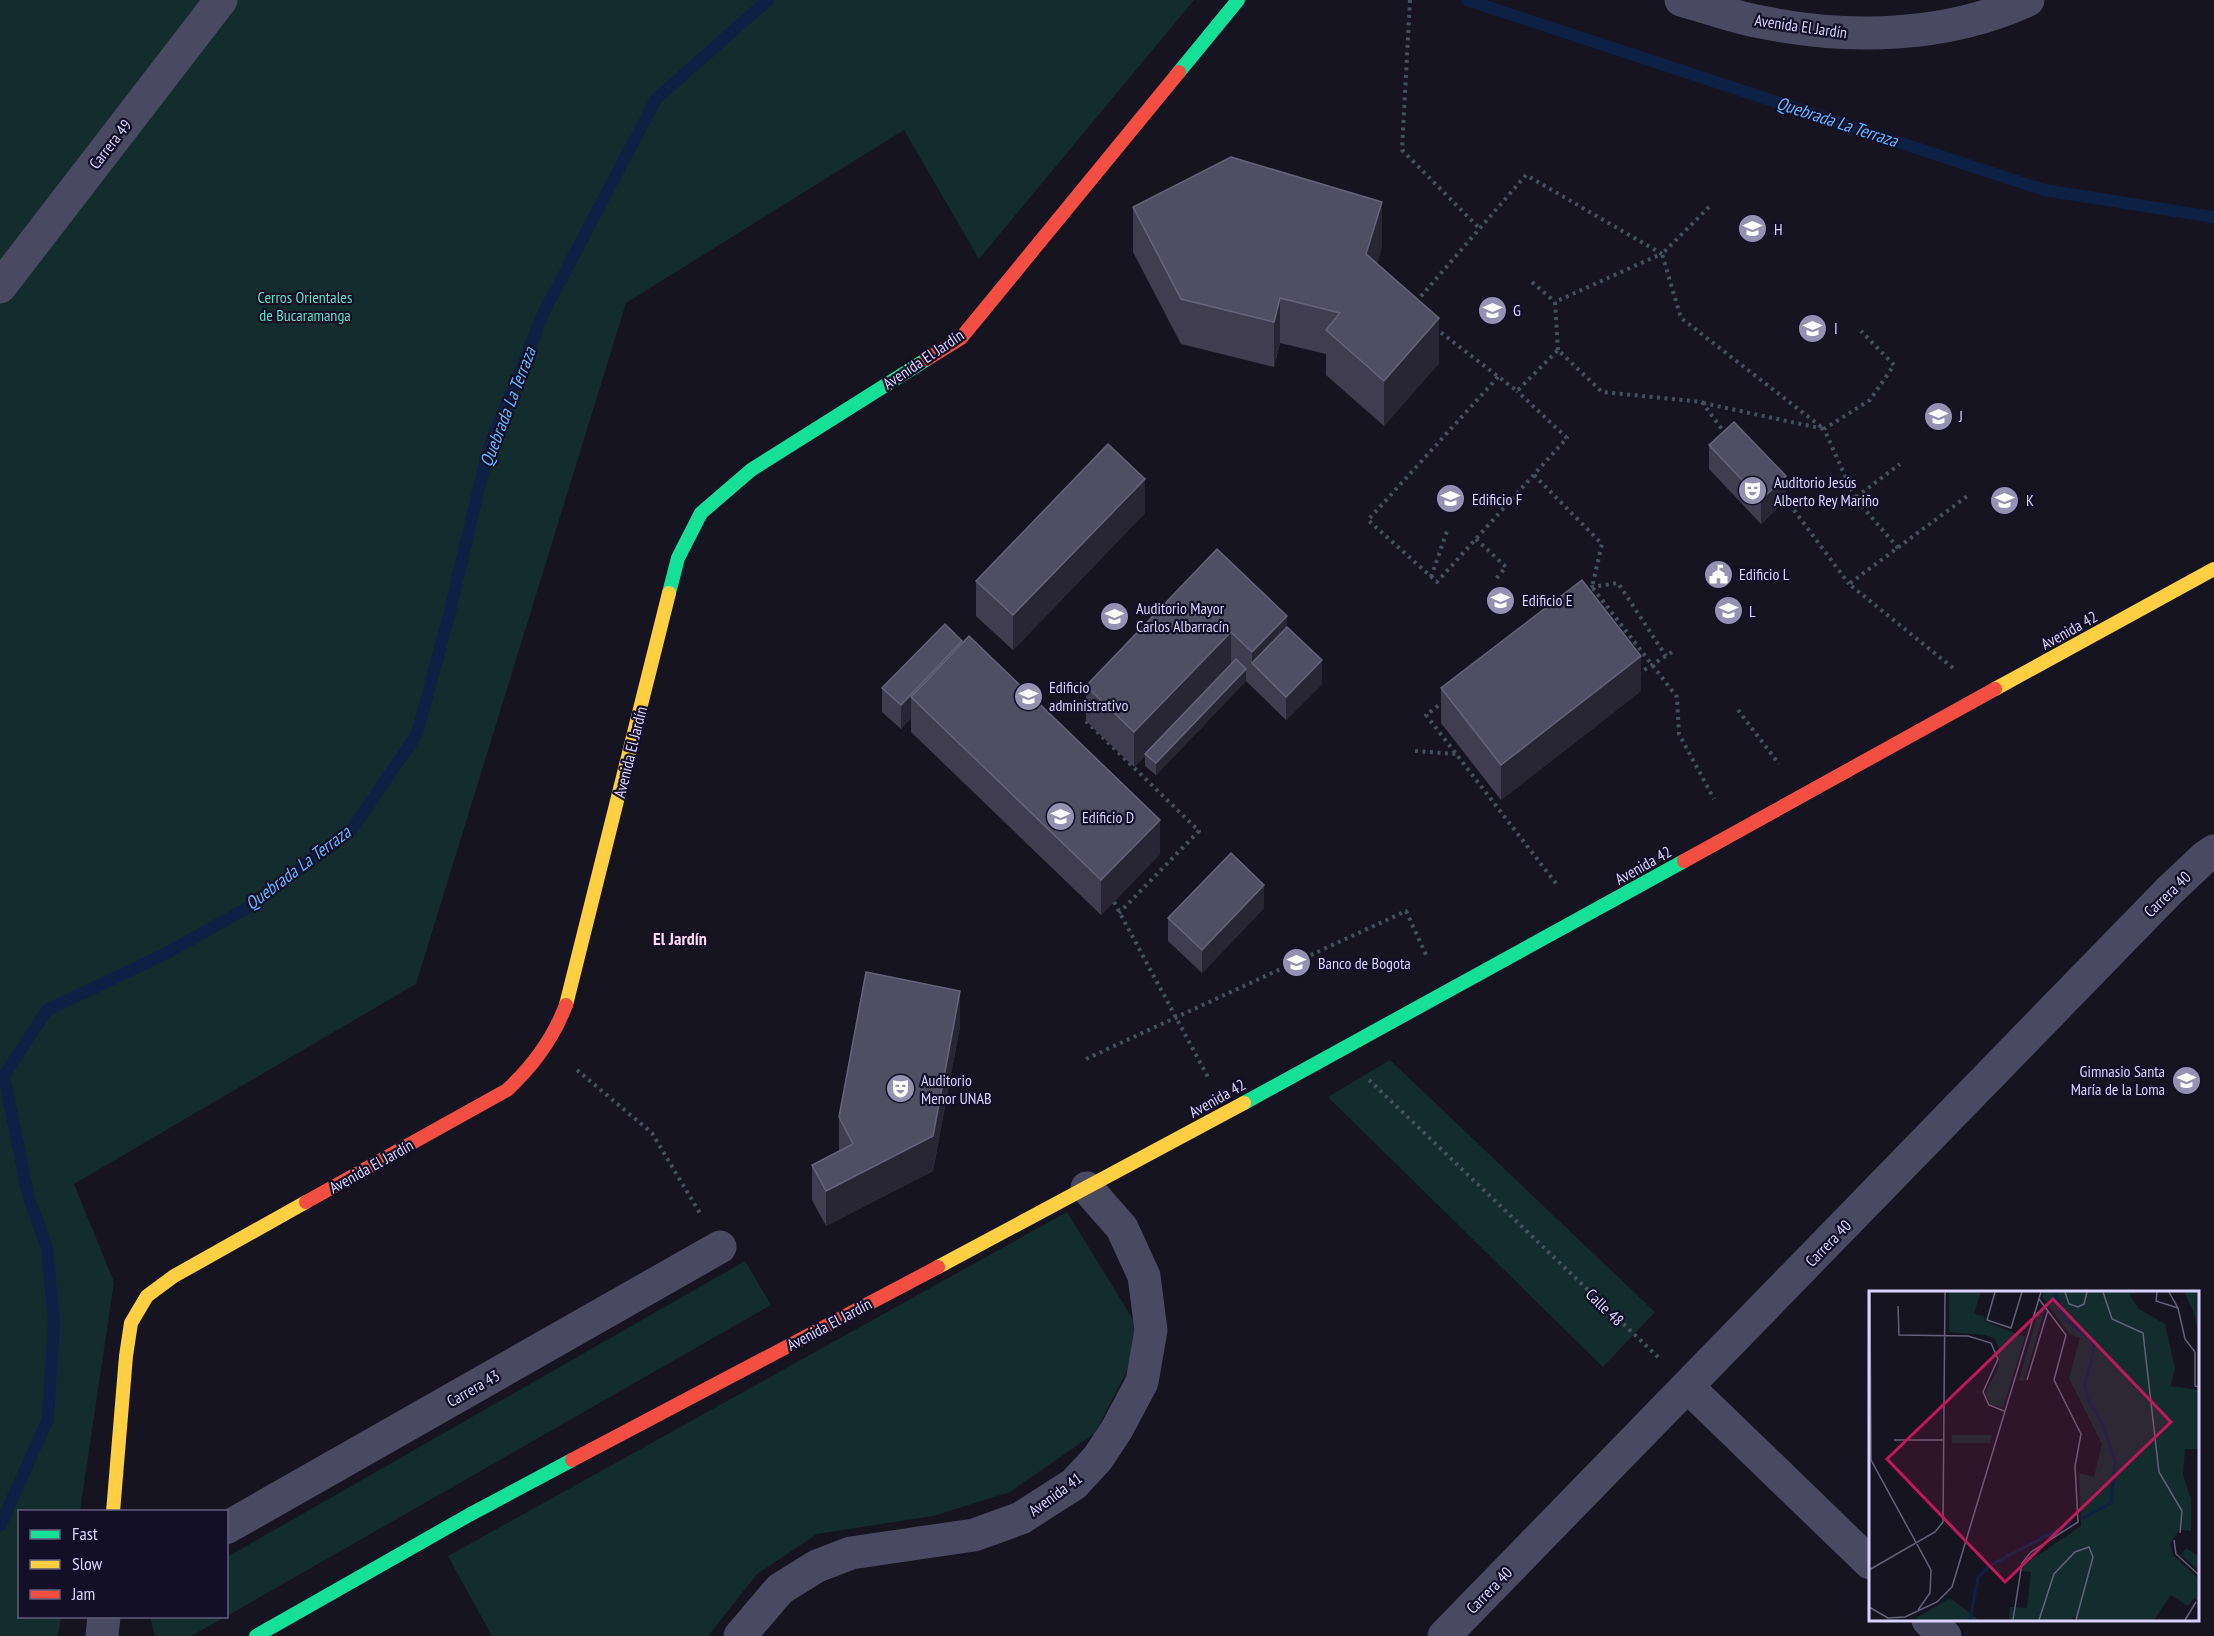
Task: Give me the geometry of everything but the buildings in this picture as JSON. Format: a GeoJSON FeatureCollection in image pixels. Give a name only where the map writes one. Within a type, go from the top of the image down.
{"type":"FeatureCollection","features":[{"type":"Feature","properties":{"kind":"street","name":"Carrera 49"},"geometry":{"type":"LineString","coordinates":[[0,287],[221,0]]}},
{"type":"Feature","properties":{"kind":"street","name":"Avenida El Jardín"},"geometry":{"type":"LineString","coordinates":[[113,1510],[126,1356],[131,1323],[147,1296],[174,1276],[507,1090],[530,1069],[548,1046],[561,1020],[571,990],[678,558],[701,513],[750,470],[961,338],[1238,0]]}},
{"type":"Feature","properties":{"kind":"street","name":"Avenida El Jardín"},"geometry":{"type":"LineString","coordinates":[[1681,0],[1760,22],[1840,34],[1912,31],[1974,19],[2028,0]]}},
{"type":"Feature","properties":{"kind":"street","name":"Avenida 42"},"geometry":{"type":"LineString","coordinates":[[1087,1188],[2214,569]]}},
{"type":"Feature","properties":{"kind":"street","name":"Carrera 40"},"geometry":{"type":"LineString","coordinates":[[1444,1636],[2169,891],[2214,851]]}},
{"type":"Feature","properties":{"kind":"street","name":"Avenida El Jardín"},"geometry":{"type":"LineString","coordinates":[[256,1636],[469,1515],[1087,1188]]}},
{"type":"Feature","properties":{"kind":"street","name":"Avenida 41"},"geometry":{"type":"LineString","coordinates":[[740,1636],[780,1589],[817,1566],[851,1553],[974,1536],[1021,1518],[1074,1484],[1098,1458],[1117,1429],[1142,1382],[1151,1330],[1144,1276],[1140,1267],[1122,1228],[1087,1188]]}},
{"type":"Feature","properties":{"kind":"street","name":"Carrera 43"},"geometry":{"type":"LineString","coordinates":[[228,1527],[720,1247]]}},
{"type":"Feature","properties":{"kind":"street"},"geometry":{"type":"LineString","coordinates":[[1688,1387],[1869,1562]]}},
{"type":"Feature","properties":{"kind":"street"},"geometry":{"type":"LineString","coordinates":[[102,1636],[104,1618]]}},
{"type":"Feature","properties":{"kind":"street"},"geometry":{"type":"LineString","coordinates":[[1929,1621],[1946,1636]]}},
{"type":"Feature","properties":{"kind":"path"},"geometry":{"type":"LineString","coordinates":[[1410,0],[1402,150],[1479,228]]}},
{"type":"Feature","properties":{"kind":"path"},"geometry":{"type":"LineString","coordinates":[[1410,308],[1526,175],[1662,254],[1681,318],[1824,429],[1855,498],[1898,548]]}},
{"type":"Feature","properties":{"kind":"path"},"geometry":{"type":"LineString","coordinates":[[1555,302],[1662,254],[1708,207]]}},
{"type":"Feature","properties":{"kind":"path"},"geometry":{"type":"LineString","coordinates":[[1532,282],[1555,302],[1558,350],[1602,392],[1702,402],[1824,429],[1870,400],[1894,365],[1861,331]]}},
{"type":"Feature","properties":{"kind":"path"},"geometry":{"type":"LineString","coordinates":[[1428,323],[1497,377],[1516,392],[1567,438],[1437,582],[1368,520],[1497,377]]}},
{"type":"Feature","properties":{"kind":"path"},"geometry":{"type":"LineString","coordinates":[[1516,392],[1558,350]]}},
{"type":"Feature","properties":{"kind":"path"},"geometry":{"type":"LineString","coordinates":[[1702,402],[1728,437]]}},
{"type":"Feature","properties":{"kind":"path"},"geometry":{"type":"LineString","coordinates":[[1855,498],[1899,464]]}},
{"type":"Feature","properties":{"kind":"path"},"geometry":{"type":"LineString","coordinates":[[1534,475],[1602,544],[1592,587]]}},
{"type":"Feature","properties":{"kind":"path"},"geometry":{"type":"LineString","coordinates":[[1779,492],[1849,584],[1986,695]]}},
{"type":"Feature","properties":{"kind":"path"},"geometry":{"type":"LineString","coordinates":[[1849,584],[1970,494]]}},
{"type":"Feature","properties":{"kind":"path"},"geometry":{"type":"LineString","coordinates":[[1431,577],[1447,531]]}},
{"type":"Feature","properties":{"kind":"path"},"geometry":{"type":"LineString","coordinates":[[1476,539],[1506,567],[1494,581]]}},
{"type":"Feature","properties":{"kind":"path"},"geometry":{"type":"LineString","coordinates":[[1583,594],[1592,587],[1618,583],[1666,656]]}},
{"type":"Feature","properties":{"kind":"path"},"geometry":{"type":"LineString","coordinates":[[1592,587],[1677,698],[1679,734],[1732,835]]}},
{"type":"Feature","properties":{"kind":"path"},"geometry":{"type":"LineString","coordinates":[[1631,678],[1675,650]]}},
{"type":"Feature","properties":{"kind":"path"},"geometry":{"type":"LineString","coordinates":[[1448,698],[1426,715],[1583,917]]}},
{"type":"Feature","properties":{"kind":"path"},"geometry":{"type":"LineString","coordinates":[[1738,710],[1804,795]]}},
{"type":"Feature","properties":{"kind":"path"},"geometry":{"type":"LineString","coordinates":[[1086,720],[1199,831],[1119,912]]}},
{"type":"Feature","properties":{"kind":"path"},"geometry":{"type":"LineString","coordinates":[[1415,751],[1456,754]]}},
{"type":"Feature","properties":{"kind":"path"},"geometry":{"type":"LineString","coordinates":[[1114,902],[1227,1112]]}},
{"type":"Feature","properties":{"kind":"path"},"geometry":{"type":"LineString","coordinates":[[1086,1059],[1406,911],[1444,993]]}},
{"type":"Feature","properties":{"kind":"path"},"geometry":{"type":"LineString","coordinates":[[548,1046],[652,1133],[720,1247]]}},
{"type":"Feature","properties":{"kind":"path","name":"Calle 48"},"geometry":{"type":"LineString","coordinates":[[1339,1051],[1688,1387]]}},
{"type":"Feature","properties":{"kind":"green space","name":"Cerros Orientales de Bucaramanga"},"geometry":{"type":"Polygon","coordinates":[[[0,0],[1194,0],[979,259],[904,130],[626,303],[416,984],[74,1184],[114,1282],[80,1510],[18,1510],[18,1618],[61,1618],[58,1636],[0,1636],[0,0]]]}},
{"type":"Feature","properties":{"kind":"green space"},"geometry":{"type":"Polygon","coordinates":[[[1390,1060],[1655,1312],[1603,1367],[1328,1097],[1390,1060]]]}},
{"type":"Feature","properties":{"kind":"green space"},"geometry":{"type":"Polygon","coordinates":[[[1067,1212],[1137,1326],[1133,1359],[1095,1433],[1010,1492],[933,1516],[817,1534],[757,1574],[708,1636],[492,1636],[448,1556],[1067,1212]]]}},
{"type":"Feature","properties":{"kind":"green space"},"geometry":{"type":"Polygon","coordinates":[[[745,1261],[771,1305],[228,1615],[228,1556],[745,1261]]]}},
{"type":"Feature","properties":{"kind":"green space"},"geometry":{"type":"Polygon","coordinates":[[[150,1618],[223,1618],[191,1636],[155,1636],[150,1618]]]}},
{"type":"Feature","properties":{"kind":"waterway","name":"Quebrada La Terraza"},"geometry":{"type":"LineString","coordinates":[[0,1526],[48,1419],[54,1322],[47,1247],[29,1199],[4,1076],[47,1010],[163,955],[251,906],[353,828],[417,734],[449,615],[488,450],[544,312],[656,99],[768,0]]}},
{"type":"Feature","properties":{"kind":"waterway","name":"Quebrada La Terraza"},"geometry":{"type":"LineString","coordinates":[[1467,0],[2044,190],[2214,217]]}},
{"type":"Feature","properties":{"kind":"traffic: fast"},"geometry":{"type":"LineString","coordinates":[[1179,72],[1238,0]]}},
{"type":"Feature","properties":{"kind":"traffic: fast"},"geometry":{"type":"LineString","coordinates":[[669,593],[678,558],[701,513],[751,470],[927,359]]}},
{"type":"Feature","properties":{"kind":"traffic: fast"},"geometry":{"type":"LineString","coordinates":[[1244,1103],[1684,861]]}},
{"type":"Feature","properties":{"kind":"traffic: fast"},"geometry":{"type":"LineString","coordinates":[[256,1636],[469,1515],[572,1460]]}},
{"type":"Feature","properties":{"kind":"traffic: slow"},"geometry":{"type":"LineString","coordinates":[[1995,689],[2214,569]]}},
{"type":"Feature","properties":{"kind":"traffic: slow"},"geometry":{"type":"LineString","coordinates":[[566,1005],[669,593]]}},
{"type":"Feature","properties":{"kind":"traffic: slow"},"geometry":{"type":"LineString","coordinates":[[938,1267],[1244,1103]]}},
{"type":"Feature","properties":{"kind":"traffic: slow"},"geometry":{"type":"LineString","coordinates":[[113,1510],[126,1356],[131,1323],[147,1296],[174,1276],[306,1202]]}},
{"type":"Feature","properties":{"kind":"traffic: jam"},"geometry":{"type":"LineString","coordinates":[[927,359],[961,338],[1179,72]]}},
{"type":"Feature","properties":{"kind":"traffic: jam"},"geometry":{"type":"LineString","coordinates":[[1684,861],[1995,689]]}},
{"type":"Feature","properties":{"kind":"traffic: jam"},"geometry":{"type":"LineString","coordinates":[[306,1202],[507,1090],[542,1051],[566,1005]]}},
{"type":"Feature","properties":{"kind":"traffic: jam"},"geometry":{"type":"LineString","coordinates":[[572,1460],[938,1267]]}},
{"type":"Feature","properties":{"kind":"place","name":"H"},"geometry":{"type":"Point","coordinates":[1753,229]}},
{"type":"Feature","properties":{"kind":"place","name":"G"},"geometry":{"type":"Point","coordinates":[1492,310]}},
{"type":"Feature","properties":{"kind":"place","name":"I"},"geometry":{"type":"Point","coordinates":[1813,328]}},
{"type":"Feature","properties":{"kind":"place","name":"J"},"geometry":{"type":"Point","coordinates":[1938,416]}},
{"type":"Feature","properties":{"kind":"place","name":"Auditorio Jesús Alberto Rey Mariño"},"geometry":{"type":"Point","coordinates":[1753,491]}},
{"type":"Feature","properties":{"kind":"place","name":"Edificio F"},"geometry":{"type":"Point","coordinates":[1451,499]}},
{"type":"Feature","properties":{"kind":"place","name":"K"},"geometry":{"type":"Point","coordinates":[2005,500]}},
{"type":"Feature","properties":{"kind":"place","name":"Edificio L"},"geometry":{"type":"Point","coordinates":[1718,574]}},
{"type":"Feature","properties":{"kind":"place","name":"Edificio E"},"geometry":{"type":"Point","coordinates":[1501,600]}},
{"type":"Feature","properties":{"kind":"place","name":"L"},"geometry":{"type":"Point","coordinates":[1728,611]}},
{"type":"Feature","properties":{"kind":"place","name":"Auditorio Mayor Carlos Albarracín"},"geometry":{"type":"Point","coordinates":[1115,617]}},
{"type":"Feature","properties":{"kind":"place","name":"Edificio administrativo"},"geometry":{"type":"Point","coordinates":[1028,696]}},
{"type":"Feature","properties":{"kind":"place","name":"Edificio D"},"geometry":{"type":"Point","coordinates":[1061,817]}},
{"type":"Feature","properties":{"kind":"place","name":"Banco de Bogota"},"geometry":{"type":"Point","coordinates":[1297,963]}},
{"type":"Feature","properties":{"kind":"place","name":"Gimnasio Santa María de la Loma"},"geometry":{"type":"Point","coordinates":[2186,1080]}},
{"type":"Feature","properties":{"kind":"place","name":"Auditorio Menor UNAB"},"geometry":{"type":"Point","coordinates":[900,1089]}},
{"type":"Feature","properties":{"kind":"district","name":"El Jardín"},"geometry":{"type":"Point","coordinates":[680,939]}}]}
